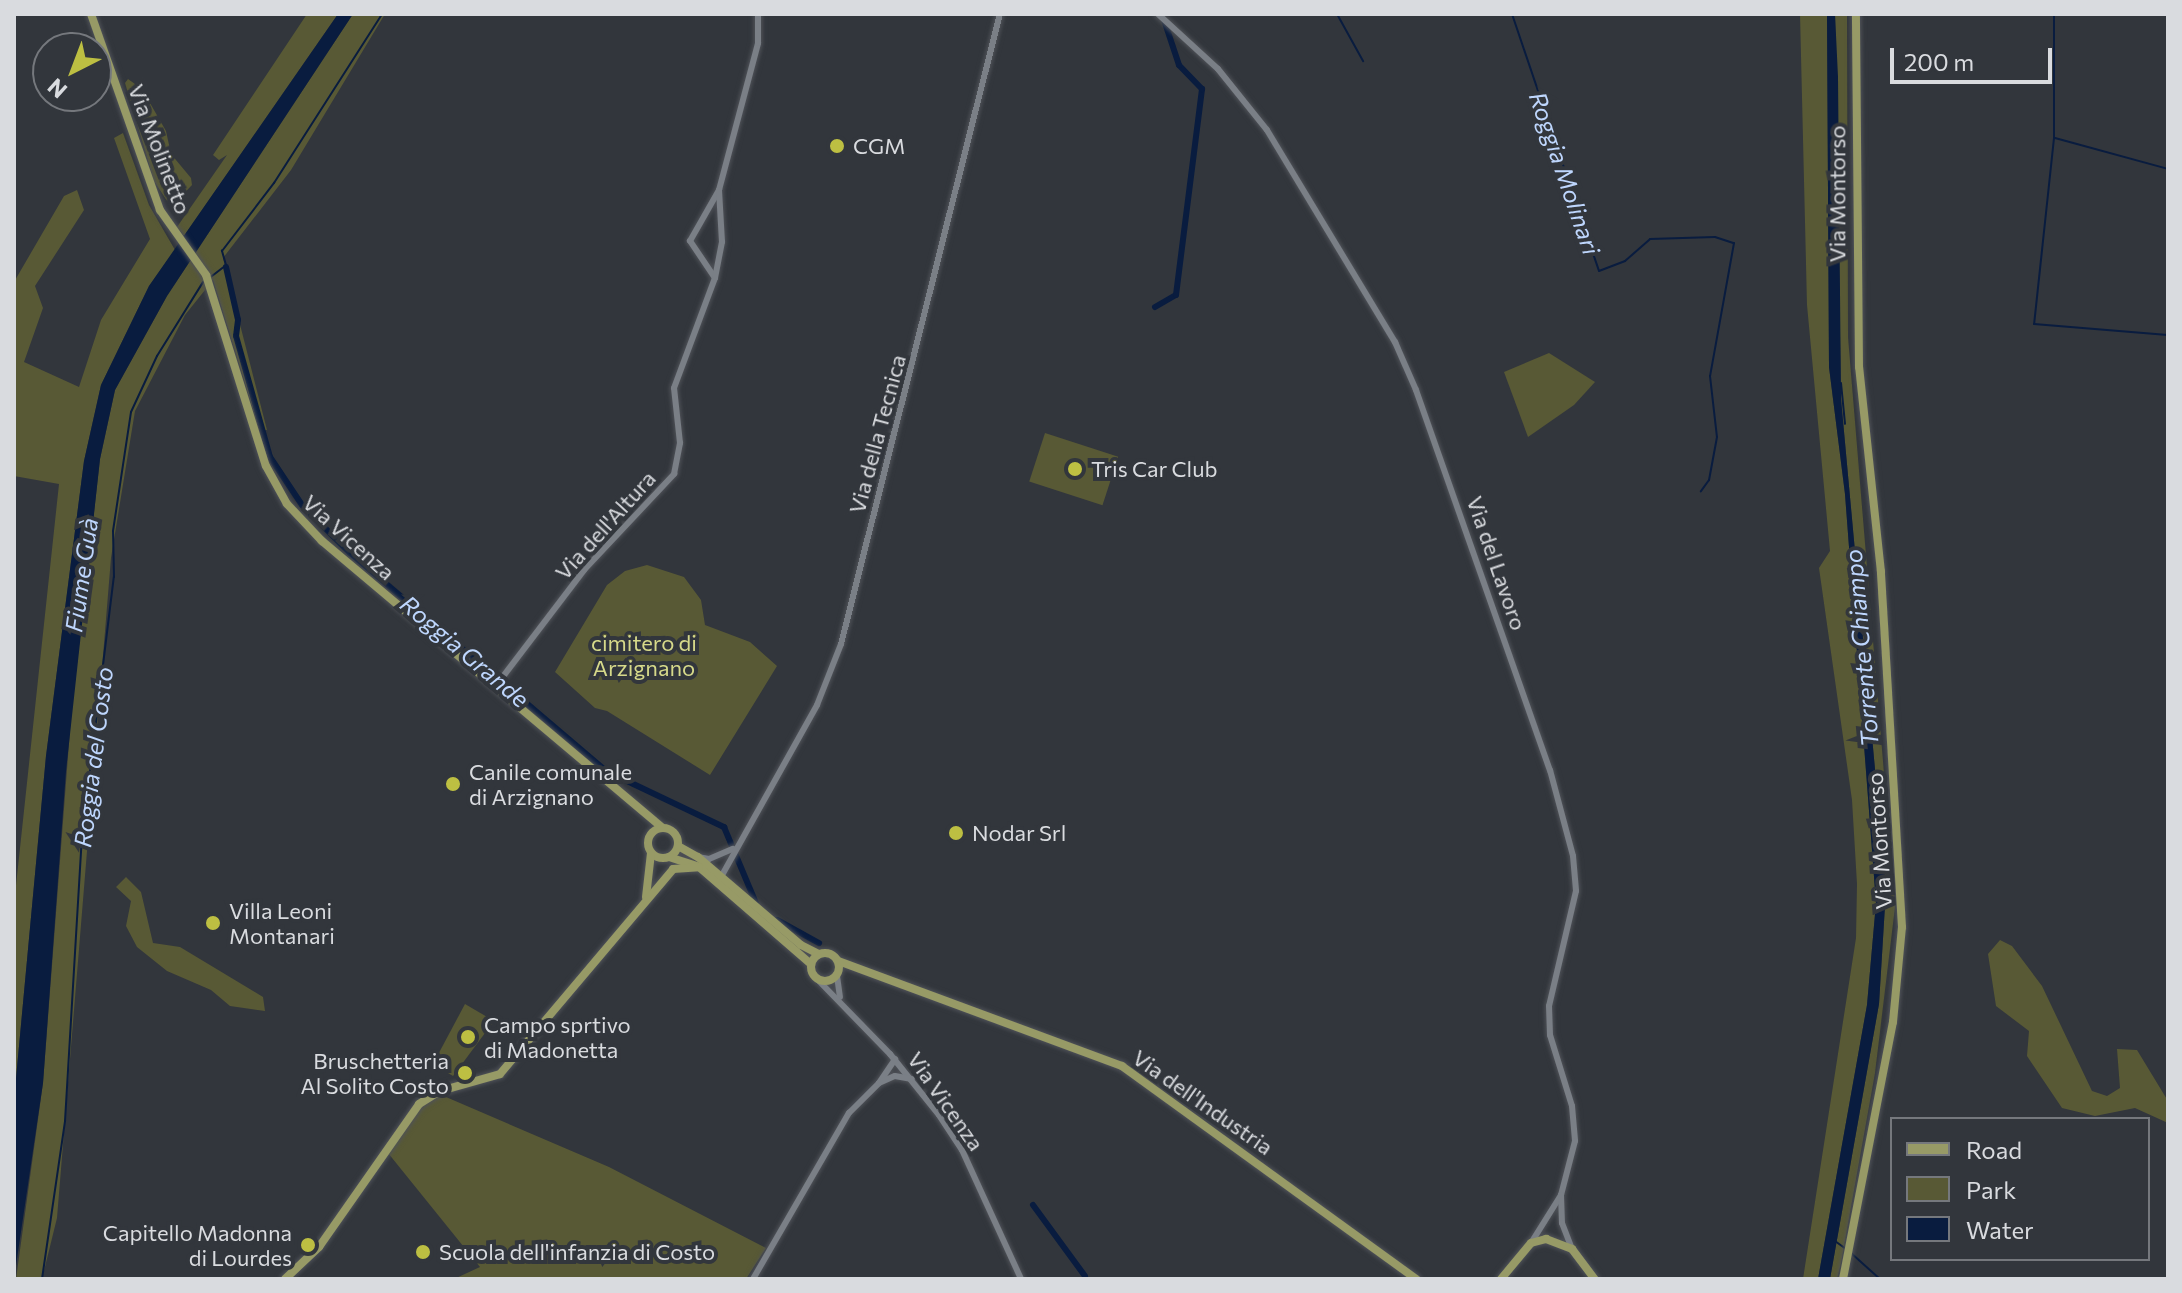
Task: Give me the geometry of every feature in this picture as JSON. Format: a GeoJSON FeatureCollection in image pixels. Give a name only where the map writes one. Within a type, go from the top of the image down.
{"type":"FeatureCollection","features":[{"type":"Feature","properties":{"kind":"main road","name":"Via Molinetto"},"geometry":{"type":"LineString","coordinates":[[91,14],[150,186],[173,231],[186,247]]}},
{"type":"Feature","properties":{"kind":"main road","name":"Via Montorso"},"geometry":{"type":"LineString","coordinates":[[1843,1279],[1893,1022],[1902,927],[1881,572],[1857,336],[1856,14]]}},
{"type":"Feature","properties":{"kind":"main road","name":"Via Vicenza"},"geometry":{"type":"LineString","coordinates":[[186,247],[211,288],[266,466],[287,504],[322,541],[637,808],[675,833],[678,846],[811,964],[819,981]]}},
{"type":"Feature","properties":{"kind":"main road","name":"Via Vicenza"},"geometry":{"type":"LineString","coordinates":[[637,808],[650,835],[651,853],[698,862],[721,877],[801,945],[838,961]]}},
{"type":"Feature","properties":{"kind":"main road"},"geometry":{"type":"LineString","coordinates":[[650,835],[662,827]]}},
{"type":"Feature","properties":{"kind":"main road"},"geometry":{"type":"LineString","coordinates":[[646,898],[666,858],[678,846]]}},
{"type":"Feature","properties":{"kind":"main road"},"geometry":{"type":"LineString","coordinates":[[646,898],[651,853]]}},
{"type":"Feature","properties":{"kind":"main road"},"geometry":{"type":"LineString","coordinates":[[290,1277],[326,1239],[419,1104],[440,1091],[500,1074],[673,869],[698,862]]}},
{"type":"Feature","properties":{"kind":"main road"},"geometry":{"type":"LineString","coordinates":[[811,964],[819,954]]}},
{"type":"Feature","properties":{"kind":"main road"},"geometry":{"type":"LineString","coordinates":[[837,974],[838,961]]}},
{"type":"Feature","properties":{"kind":"main road","name":"Via dell'Industria"},"geometry":{"type":"LineString","coordinates":[[838,961],[1040,1031],[1122,1066],[1416,1279]]}},
{"type":"Feature","properties":{"kind":"main road"},"geometry":{"type":"LineString","coordinates":[[819,981],[854,969]]}},
{"type":"Feature","properties":{"kind":"main road"},"geometry":{"type":"LineString","coordinates":[[1501,1279],[1531,1243],[1546,1239],[1572,1249],[1595,1279]]}},
{"type":"Feature","properties":{"kind":"street","name":"Via dell'Altura"},"geometry":{"type":"LineString","coordinates":[[495,687],[584,570],[670,481],[680,451],[673,405],[676,380],[715,278],[719,190],[758,43],[758,14]]}},
{"type":"Feature","properties":{"kind":"street","name":"Via della Tecnica"},"geometry":{"type":"LineString","coordinates":[[721,877],[817,705],[841,644],[1000,14]]}},
{"type":"Feature","properties":{"kind":"street","name":"Via del Lavoro"},"geometry":{"type":"LineString","coordinates":[[1158,14],[1218,69],[1267,130],[1395,342],[1543,749],[1573,856],[1576,891],[1549,1006],[1550,1035],[1572,1106],[1575,1141],[1561,1195],[1562,1223],[1572,1249]]}},
{"type":"Feature","properties":{"kind":"street","name":"Via dell'Altura"},"geometry":{"type":"LineString","coordinates":[[699,227],[719,190]]}},
{"type":"Feature","properties":{"kind":"street"},"geometry":{"type":"LineString","coordinates":[[715,278],[690,244],[699,227],[718,231]]}},
{"type":"Feature","properties":{"kind":"street"},"geometry":{"type":"LineString","coordinates":[[701,258],[718,252]]}},
{"type":"Feature","properties":{"kind":"street"},"geometry":{"type":"LineString","coordinates":[[698,862],[739,846]]}},
{"type":"Feature","properties":{"kind":"street"},"geometry":{"type":"LineString","coordinates":[[837,974],[841,1000]]}},
{"type":"Feature","properties":{"kind":"street","name":"Via Vicenza"},"geometry":{"type":"LineString","coordinates":[[819,981],[841,1000],[912,1079],[962,1150],[1021,1279]]}},
{"type":"Feature","properties":{"kind":"street"},"geometry":{"type":"LineString","coordinates":[[753,1279],[814,1180],[837,1128],[879,1083],[895,1059]]}},
{"type":"Feature","properties":{"kind":"street"},"geometry":{"type":"LineString","coordinates":[[879,1083],[895,1076],[902,1068]]}},
{"type":"Feature","properties":{"kind":"street"},"geometry":{"type":"LineString","coordinates":[[895,1076],[912,1079]]}},
{"type":"Feature","properties":{"kind":"street","name":"Via del Lavoro"},"geometry":{"type":"LineString","coordinates":[[1531,1243],[1561,1195]]}},
{"type":"Feature","properties":{"kind":"green space"},"geometry":{"type":"Polygon","coordinates":[[[307,14],[338,14],[184,236],[177,227],[227,155],[219,160],[213,155],[307,14]]]}},
{"type":"Feature","properties":{"kind":"green space"},"geometry":{"type":"Polygon","coordinates":[[[353,14],[385,14],[291,170],[223,258],[267,430],[260,431],[213,280],[185,315],[135,411],[111,558],[57,1218],[42,1279],[16,1279],[43,1083],[71,717],[100,459],[115,390],[167,296],[353,14]]]}},
{"type":"Feature","properties":{"kind":"green space"},"geometry":{"type":"Polygon","coordinates":[[[1800,14],[1827,14],[1829,367],[1845,494],[1876,903],[1867,1005],[1818,1279],[1803,1279],[1856,938],[1857,884],[1852,800],[1819,568],[1830,551],[1807,305],[1800,14]]]}},
{"type":"Feature","properties":{"kind":"green space"},"geometry":{"type":"Polygon","coordinates":[[[1835,14],[1847,14],[1848,337],[1895,907],[1875,1073],[1841,1263],[1837,1279],[1830,1279],[1879,1004],[1886,889],[1841,399],[1835,14]]]}},
{"type":"Feature","properties":{"kind":"green space"},"geometry":{"type":"Polygon","coordinates":[[[128,79],[142,89],[166,131],[171,154],[191,178],[192,185],[171,207],[154,181],[125,83],[128,79]]]}},
{"type":"Feature","properties":{"kind":"green space"},"geometry":{"type":"Polygon","coordinates":[[[123,133],[149,205],[175,250],[149,286],[101,385],[84,461],[46,756],[14,1100],[14,904],[59,484],[14,476],[14,282],[64,196],[77,190],[84,210],[35,286],[43,308],[24,362],[79,387],[101,320],[150,239],[114,138],[123,133]]]}},
{"type":"Feature","properties":{"kind":"green space"},"geometry":{"type":"Polygon","coordinates":[[[1549,353],[1595,382],[1574,405],[1528,437],[1504,372],[1549,353]]]}},
{"type":"Feature","properties":{"kind":"green space","name":"Tris Car Club"},"geometry":{"type":"Polygon","coordinates":[[[1045,433],[1118,457],[1102,505],[1029,482],[1045,433]]]}},
{"type":"Feature","properties":{"kind":"green space","name":"cimitero di Arzignano"},"geometry":{"type":"Polygon","coordinates":[[[647,565],[684,577],[701,600],[705,625],[750,642],[777,666],[710,775],[607,711],[595,708],[555,672],[607,585],[625,571],[647,565]]]}},
{"type":"Feature","properties":{"kind":"green space"},"geometry":{"type":"Polygon","coordinates":[[[126,877],[141,892],[153,943],[180,947],[263,997],[265,1011],[230,1006],[211,990],[167,971],[137,947],[126,926],[131,901],[116,887],[126,877]]]}},
{"type":"Feature","properties":{"kind":"green space"},"geometry":{"type":"Polygon","coordinates":[[[2000,940],[2012,946],[2042,986],[2092,1091],[2107,1096],[2120,1088],[2117,1049],[2137,1050],[2168,1101],[2168,1123],[2135,1108],[2095,1116],[2062,1108],[2027,1056],[2029,1031],[1996,1006],[1988,954],[2000,940]]]}},
{"type":"Feature","properties":{"kind":"green space"},"geometry":{"type":"Polygon","coordinates":[[[465,1004],[494,1021],[453,1076],[433,1064],[465,1004]]]}},
{"type":"Feature","properties":{"kind":"green space"},"geometry":{"type":"Polygon","coordinates":[[[432,1091],[609,1167],[766,1248],[746,1279],[454,1279],[480,1267],[384,1148],[432,1091]]]}},
{"type":"Feature","properties":{"kind":"water","name":"Fiume Guà"},"geometry":{"type":"Polygon","coordinates":[[[338,14],[353,14],[167,296],[115,390],[100,459],[66,771],[43,1083],[14,1279],[14,1100],[46,756],[84,461],[101,385],[149,286],[338,14]]]}},
{"type":"Feature","properties":{"kind":"water"},"geometry":{"type":"Polygon","coordinates":[[[1827,14],[1835,14],[1838,77],[1841,399],[1886,889],[1879,1004],[1830,1279],[1818,1279],[1867,1005],[1876,903],[1845,494],[1829,367],[1827,14]]]}},
{"type":"Feature","properties":{"kind":"waterway","name":"Roggia Grande"},"geometry":{"type":"LineString","coordinates":[[212,276],[226,265],[222,251],[274,183],[382,14]]}},
{"type":"Feature","properties":{"kind":"waterway"},"geometry":{"type":"LineString","coordinates":[[1337,14],[1363,61]]}},
{"type":"Feature","properties":{"kind":"waterway","name":"Roggia Molinari"},"geometry":{"type":"LineString","coordinates":[[1512,14],[1599,271],[1625,261],[1650,239],[1715,237],[1734,243],[1710,376],[1717,437],[1709,480],[1701,491]]}},
{"type":"Feature","properties":{"kind":"waterway"},"geometry":{"type":"LineString","coordinates":[[2054,14],[2054,138],[2034,324],[2168,335]]}},
{"type":"Feature","properties":{"kind":"waterway"},"geometry":{"type":"LineString","coordinates":[[1155,307],[1176,295],[1202,89],[1179,65],[1164,20]]}},
{"type":"Feature","properties":{"kind":"waterway"},"geometry":{"type":"LineString","coordinates":[[2055,138],[2168,169]]}},
{"type":"Feature","properties":{"kind":"waterway","name":"Roggia Grande"},"geometry":{"type":"LineString","coordinates":[[226,267],[238,320],[236,336],[270,457],[302,505],[350,553],[606,771],[724,827],[756,903]]}},
{"type":"Feature","properties":{"kind":"waterway","name":"Roggia del Costo"},"geometry":{"type":"LineString","coordinates":[[42,1279],[65,1121],[82,836],[114,577],[113,531],[131,412],[157,356],[203,282]]}},
{"type":"Feature","properties":{"kind":"waterway","name":"Torrente Chiampo"},"geometry":{"type":"LineString","coordinates":[[1841,383],[1845,424]]}},
{"type":"Feature","properties":{"kind":"waterway","name":"Roggia Grande"},"geometry":{"type":"LineString","coordinates":[[777,920],[819,943]]}},
{"type":"Feature","properties":{"kind":"waterway","name":"Roggia Grande"},"geometry":{"type":"LineString","coordinates":[[1033,1205],[1085,1276]]}},
{"type":"Feature","properties":{"kind":"waterway"},"geometry":{"type":"LineString","coordinates":[[1835,1241],[1846,1249]]}},
{"type":"Feature","properties":{"kind":"waterway"},"geometry":{"type":"LineString","coordinates":[[1851,1253],[1880,1279]]}},
{"type":"Feature","properties":{"kind":"place","name":"CGM"},"geometry":{"type":"Point","coordinates":[837,146]}},
{"type":"Feature","properties":{"kind":"place","name":"Tris Car Club"},"geometry":{"type":"Point","coordinates":[1075,469]}},
{"type":"Feature","properties":{"kind":"place","name":"Canile comunale di Arzignano"},"geometry":{"type":"Point","coordinates":[453,784]}},
{"type":"Feature","properties":{"kind":"place","name":"Nodar Srl"},"geometry":{"type":"Point","coordinates":[956,833]}},
{"type":"Feature","properties":{"kind":"place","name":"Villa Leoni Montanari"},"geometry":{"type":"Point","coordinates":[213,923]}},
{"type":"Feature","properties":{"kind":"place","name":"Campo sprtivo di Madonetta"},"geometry":{"type":"Point","coordinates":[468,1037]}},
{"type":"Feature","properties":{"kind":"place","name":"Bruschetteria Al Solito Costo"},"geometry":{"type":"Point","coordinates":[465,1073]}},
{"type":"Feature","properties":{"kind":"place","name":"Capitello Madonna di Lourdes"},"geometry":{"type":"Point","coordinates":[308,1245]}},
{"type":"Feature","properties":{"kind":"place","name":"Scuola dell'infanzia di Costo"},"geometry":{"type":"Point","coordinates":[423,1252]}}]}
